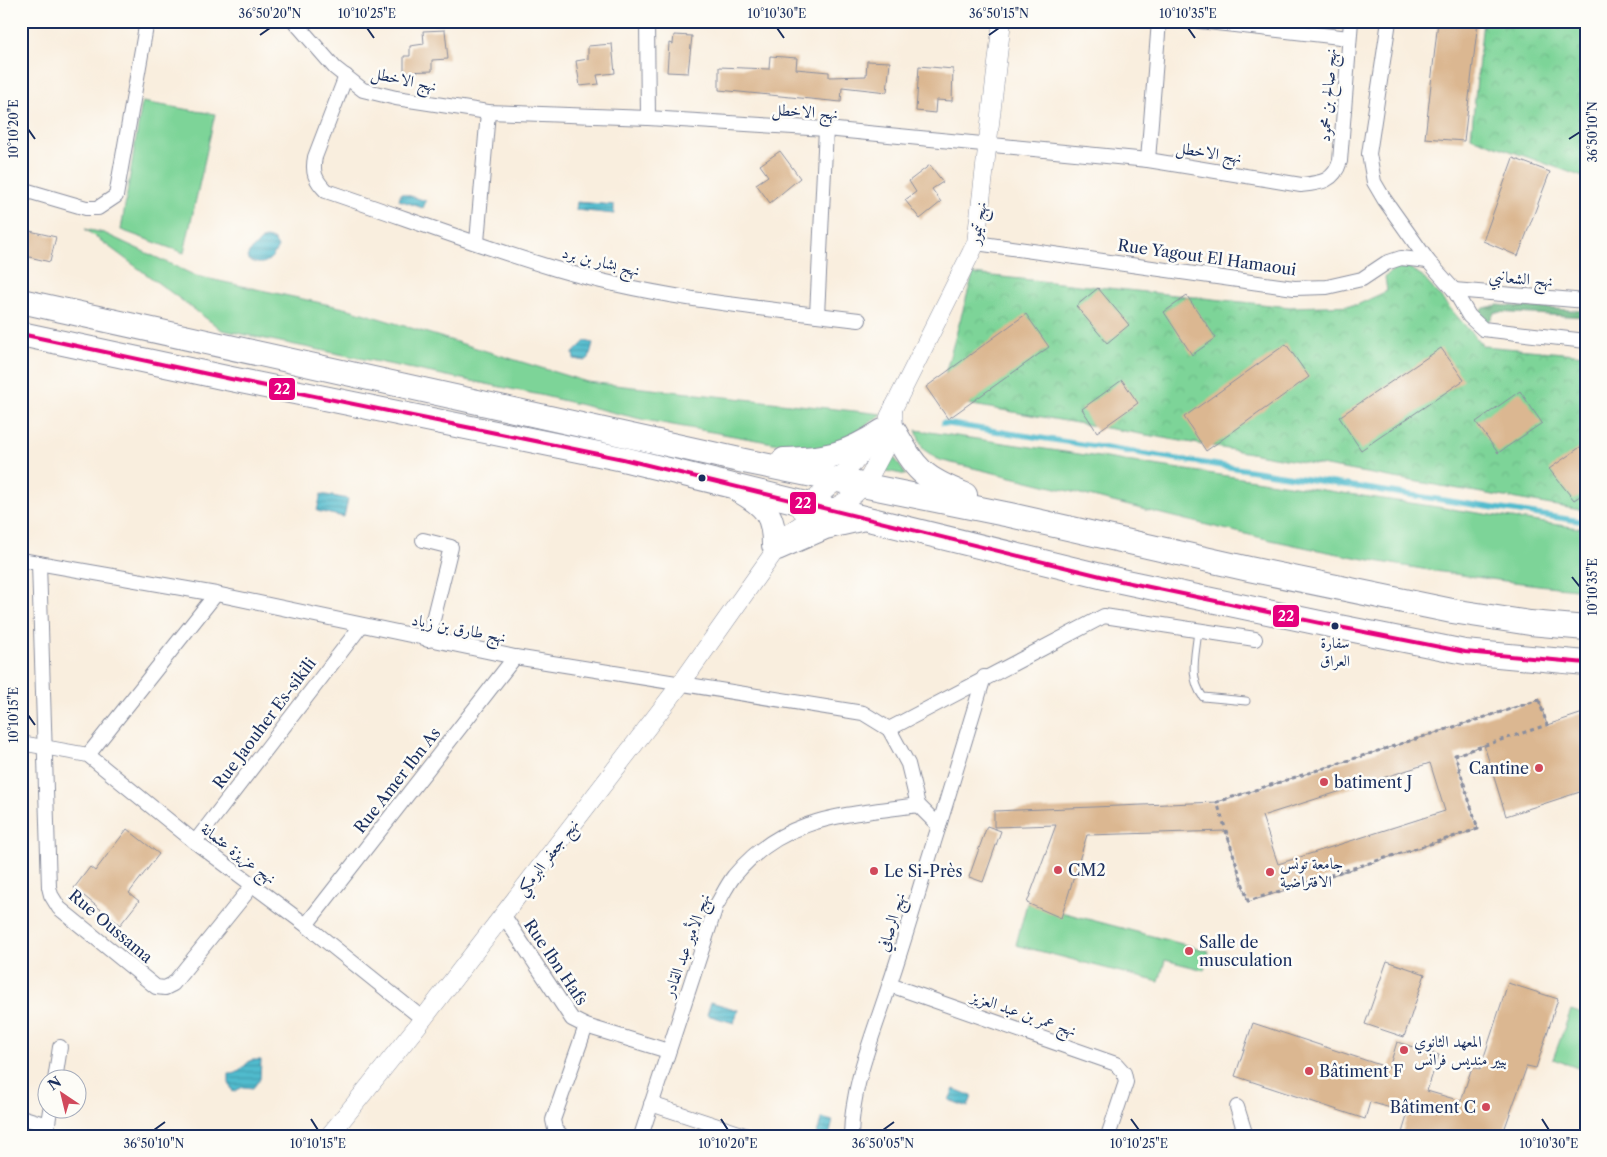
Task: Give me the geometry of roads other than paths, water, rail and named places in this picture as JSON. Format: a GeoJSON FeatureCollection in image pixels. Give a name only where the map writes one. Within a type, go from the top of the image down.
{"type":"FeatureCollection","features":[{"type":"Feature","properties":{"kind":"highway"},"geometry":{"type":"LineString","coordinates":[[21,301],[744,461],[835,496],[864,518],[1121,581],[1422,645],[1502,657],[1586,663]]}},
{"type":"Feature","properties":{"kind":"highway"},"geometry":{"type":"LineString","coordinates":[[21,334],[231,380],[623,459],[727,484],[1010,515],[1452,611],[1530,623],[1586,628]]}},
{"type":"Feature","properties":{"kind":"highway"},"geometry":{"type":"LineString","coordinates":[[744,461],[811,460],[839,455],[858,447],[890,423],[910,458],[923,474],[943,487],[1010,515]]}},
{"type":"Feature","properties":{"kind":"highway"},"geometry":{"type":"LineString","coordinates":[[623,459],[694,468],[835,496],[866,497],[1050,531],[1087,533]]}},
{"type":"Feature","properties":{"kind":"highway"},"geometry":{"type":"LineString","coordinates":[[727,484],[755,500],[769,514],[774,530],[776,547],[825,527],[864,518]]}},
{"type":"Feature","properties":{"kind":"street"},"geometry":{"type":"LineString","coordinates":[[21,189],[86,208],[98,208],[116,196],[147,21]]}},
{"type":"Feature","properties":{"kind":"street","name":"نهج الاخطل"},"geometry":{"type":"LineString","coordinates":[[294,21],[335,68],[363,90],[488,112],[648,118],[826,129],[1148,160],[1301,185],[1318,184],[1332,178],[1337,172]]}},
{"type":"Feature","properties":{"kind":"street"},"geometry":{"type":"LineString","coordinates":[[647,21],[648,118]]}},
{"type":"Feature","properties":{"kind":"street","name":"نهج تيمور"},"geometry":{"type":"LineString","coordinates":[[890,423],[976,243],[1002,21]]}},
{"type":"Feature","properties":{"kind":"street"},"geometry":{"type":"LineString","coordinates":[[1148,160],[1159,21]]}},
{"type":"Feature","properties":{"kind":"street"},"geometry":{"type":"LineString","coordinates":[[1199,21],[1349,38]]}},
{"type":"Feature","properties":{"kind":"street","name":"نهج صالح بن محمود"},"geometry":{"type":"LineString","coordinates":[[1337,172],[1340,162],[1351,21]]}},
{"type":"Feature","properties":{"kind":"street"},"geometry":{"type":"LineString","coordinates":[[1389,21],[1369,154],[1374,182],[1428,261],[1454,290],[1469,316],[1483,329],[1586,341]]}},
{"type":"Feature","properties":{"kind":"street","name":"نهج بشار بن برد"},"geometry":{"type":"LineString","coordinates":[[346,76],[315,157],[313,170],[318,182],[326,191],[556,269],[618,284],[714,303],[859,320]]}},
{"type":"Feature","properties":{"kind":"street"},"geometry":{"type":"LineString","coordinates":[[477,242],[488,112]]}},
{"type":"Feature","properties":{"kind":"street"},"geometry":{"type":"LineString","coordinates":[[817,315],[826,129]]}},
{"type":"Feature","properties":{"kind":"street","name":"Rue Yagout El Hamaoui"},"geometry":{"type":"LineString","coordinates":[[976,243],[1294,288],[1327,287],[1362,279],[1386,263],[1401,258],[1428,261]]}},
{"type":"Feature","properties":{"kind":"street","name":"نهج الشعانبي"},"geometry":{"type":"LineString","coordinates":[[1454,290],[1586,301]]}},
{"type":"Feature","properties":{"kind":"street"},"geometry":{"type":"LineString","coordinates":[[835,496],[890,423]]}},
{"type":"Feature","properties":{"kind":"street"},"geometry":{"type":"LineString","coordinates":[[835,496],[890,423]]}},
{"type":"Feature","properties":{"kind":"street","name":"نهج جعفر البرمكي"},"geometry":{"type":"LineString","coordinates":[[331,1135],[504,916],[680,685],[760,573],[796,514],[835,496]]}},
{"type":"Feature","properties":{"kind":"street","name":"نهج جعفر البرمكي"},"geometry":{"type":"LineString","coordinates":[[776,547],[794,529],[814,516],[835,496]]}},
{"type":"Feature","properties":{"kind":"street"},"geometry":{"type":"LineString","coordinates":[[423,540],[451,547],[428,640]]}},
{"type":"Feature","properties":{"kind":"street","name":"نهج طارق بن زياد"},"geometry":{"type":"LineString","coordinates":[[21,560],[216,594],[428,640],[515,656],[680,685],[864,714],[889,728]]}},
{"type":"Feature","properties":{"kind":"street","name":"Rue Oussama"},"geometry":{"type":"LineString","coordinates":[[39,563],[44,746],[51,895],[59,908],[156,987],[165,988],[173,984],[252,886]]}},
{"type":"Feature","properties":{"kind":"street"},"geometry":{"type":"LineString","coordinates":[[88,755],[216,594]]}},
{"type":"Feature","properties":{"kind":"street"},"geometry":{"type":"LineString","coordinates":[[939,826],[918,806],[908,764],[889,728],[1104,616],[1255,639]]}},
{"type":"Feature","properties":{"kind":"street","name":"Rue Jaouher Es-sikili"},"geometry":{"type":"LineString","coordinates":[[195,842],[361,626]]}},
{"type":"Feature","properties":{"kind":"street","name":"Rue Amer Ibn As"},"geometry":{"type":"LineString","coordinates":[[306,925],[515,656]]}},
{"type":"Feature","properties":{"kind":"street","name":"نهج الرصافي"},"geometry":{"type":"LineString","coordinates":[[851,1136],[852,1111],[857,1081],[890,985],[984,677]]}},
{"type":"Feature","properties":{"kind":"street","name":"نهج عزيزة عثمانة"},"geometry":{"type":"LineString","coordinates":[[21,743],[88,755],[195,842],[306,925],[423,1019]]}},
{"type":"Feature","properties":{"kind":"street","name":"نهج الأمير عبد القادر"},"geometry":{"type":"LineString","coordinates":[[641,1136],[716,906],[733,877],[756,853],[788,832],[827,817],[918,806]]}},
{"type":"Feature","properties":{"kind":"street","name":"Rue Ibn Hafs"},"geometry":{"type":"LineString","coordinates":[[504,916],[572,1019],[586,1026],[668,1051]]}},
{"type":"Feature","properties":{"kind":"street","name":"نهج عمر بن عبد العزيز"},"geometry":{"type":"LineString","coordinates":[[890,985],[1116,1064],[1124,1072],[1124,1092],[1108,1136]]}},
{"type":"Feature","properties":{"kind":"street"},"geometry":{"type":"LineString","coordinates":[[562,1136],[555,1129],[553,1120],[586,1026]]}},
{"type":"Feature","properties":{"kind":"street"},"geometry":{"type":"LineString","coordinates":[[57,1070],[60,1047]]}},
{"type":"Feature","properties":{"kind":"street"},"geometry":{"type":"LineString","coordinates":[[651,1104],[748,1136]]}},
{"type":"Feature","properties":{"kind":"street"},"geometry":{"type":"LineString","coordinates":[[1237,1107],[1246,1136]]}},
{"type":"Feature","properties":{"kind":"street"},"geometry":{"type":"LineString","coordinates":[[21,1117],[47,1130]]}},
{"type":"Feature","properties":{"kind":"lane"},"geometry":{"type":"LineString","coordinates":[[1198,630],[1193,679],[1197,688],[1203,697],[1246,702]]}},
{"type":"Feature","properties":{"kind":"water"},"geometry":{"type":"Polygon","coordinates":[[[401,193],[426,201],[423,208],[399,200],[401,193]]]}},
{"type":"Feature","properties":{"kind":"water"},"geometry":{"type":"Polygon","coordinates":[[[577,202],[614,205],[614,214],[576,210],[577,202]]]}},
{"type":"Feature","properties":{"kind":"water"},"geometry":{"type":"Polygon","coordinates":[[[266,238],[274,240],[278,247],[269,260],[258,263],[248,260],[248,254],[261,240],[266,238]]]}},
{"type":"Feature","properties":{"kind":"water"},"geometry":{"type":"Polygon","coordinates":[[[585,341],[593,343],[589,358],[585,361],[574,359],[573,353],[585,341]]]}},
{"type":"Feature","properties":{"kind":"water"},"geometry":{"type":"Polygon","coordinates":[[[321,494],[348,499],[344,517],[317,511],[321,494]]]}},
{"type":"Feature","properties":{"kind":"water"},"geometry":{"type":"Polygon","coordinates":[[[711,1002],[738,1010],[734,1023],[707,1015],[711,1002]]]}},
{"type":"Feature","properties":{"kind":"water"},"geometry":{"type":"Polygon","coordinates":[[[252,1060],[261,1060],[260,1079],[253,1088],[243,1087],[233,1092],[229,1083],[229,1074],[236,1073],[252,1060]]]}},
{"type":"Feature","properties":{"kind":"water"},"geometry":{"type":"Polygon","coordinates":[[[954,1089],[972,1096],[968,1107],[949,1100],[954,1089]]]}},
{"type":"Feature","properties":{"kind":"water"},"geometry":{"type":"Polygon","coordinates":[[[822,1118],[833,1121],[829,1136],[816,1136],[822,1118]]]}},
{"type":"Feature","properties":{"kind":"waterway"},"geometry":{"type":"LineString","coordinates":[[943,423],[1586,522]]}},
{"type":"Feature","properties":{"kind":"place","name":"سفارة العراق"},"geometry":{"type":"Point","coordinates":[1335,626]}},
{"type":"Feature","properties":{"kind":"place","name":"Cantine"},"geometry":{"type":"Point","coordinates":[1539,768]}},
{"type":"Feature","properties":{"kind":"place","name":"batiment J"},"geometry":{"type":"Point","coordinates":[1324,782]}},
{"type":"Feature","properties":{"kind":"place","name":"CM2"},"geometry":{"type":"Point","coordinates":[1058,870]}},
{"type":"Feature","properties":{"kind":"place","name":"Le Si-Près"},"geometry":{"type":"Point","coordinates":[874,871]}},
{"type":"Feature","properties":{"kind":"place","name":"جامعة تونس الافتراضية"},"geometry":{"type":"Point","coordinates":[1270,872]}},
{"type":"Feature","properties":{"kind":"place","name":"Salle de musculation"},"geometry":{"type":"Point","coordinates":[1189,951]}},
{"type":"Feature","properties":{"kind":"place","name":"المعهد الثانوي بيير منديس فرانس"},"geometry":{"type":"Point","coordinates":[1404,1050]}},
{"type":"Feature","properties":{"kind":"place","name":"Bâtiment F"},"geometry":{"type":"Point","coordinates":[1309,1071]}},
{"type":"Feature","properties":{"kind":"place","name":"Bâtiment C"},"geometry":{"type":"Point","coordinates":[1486,1107]}}]}
